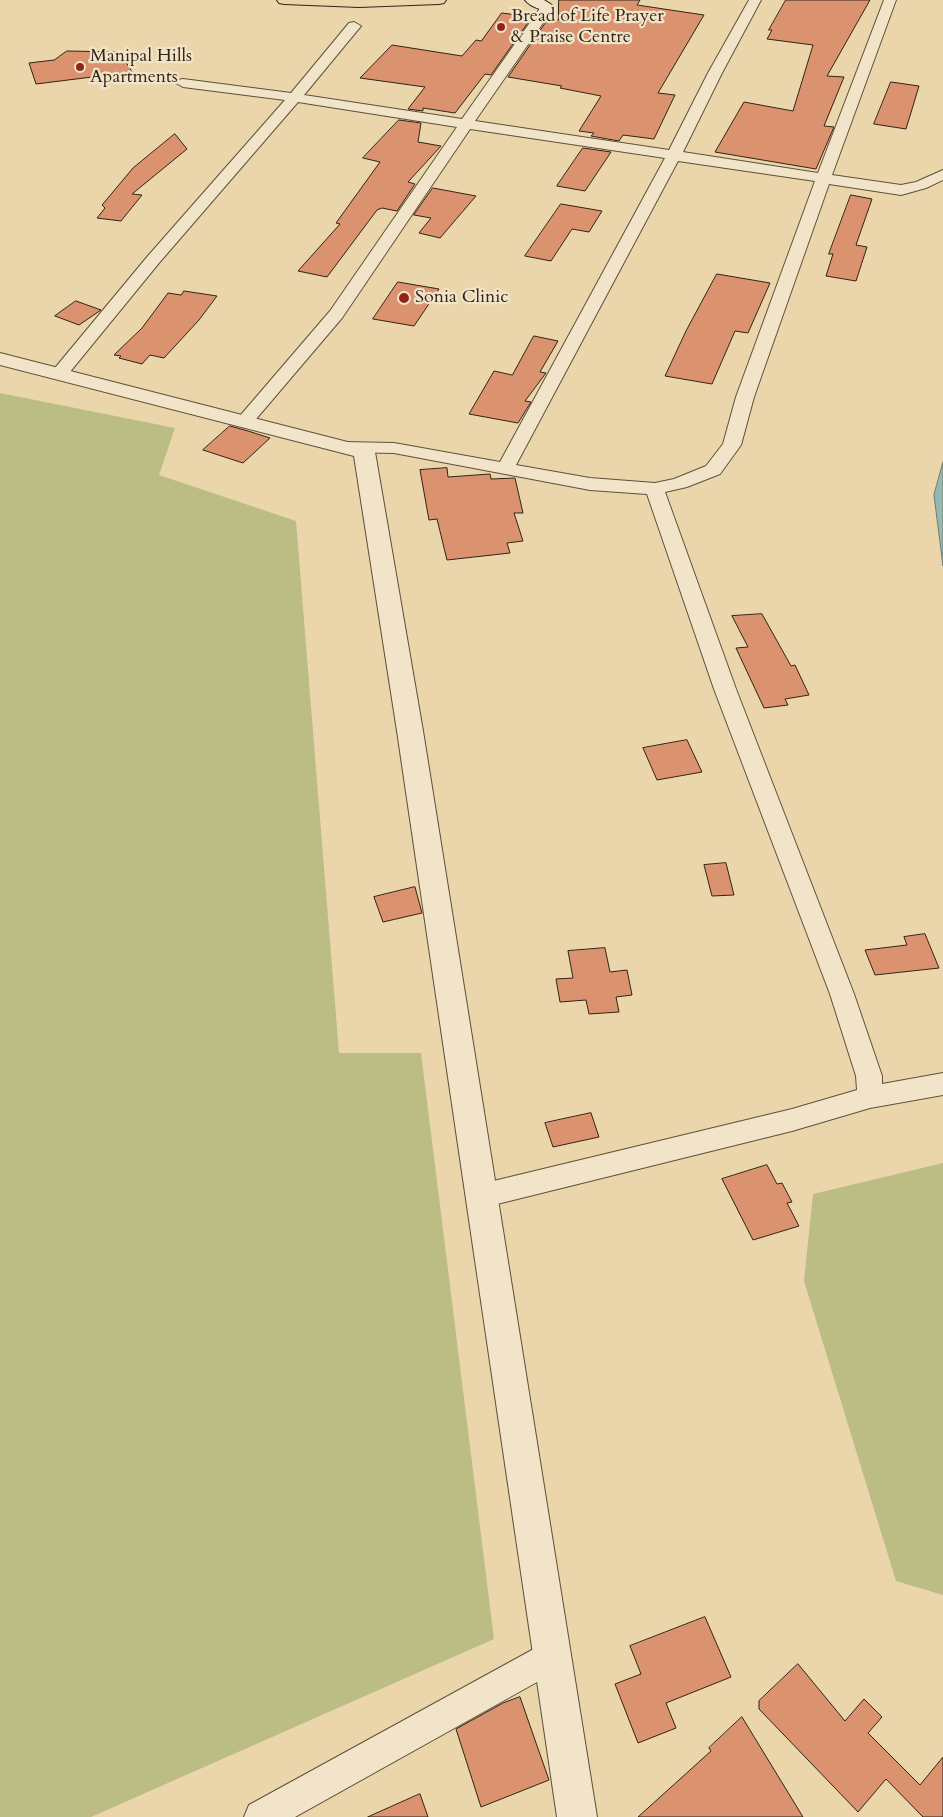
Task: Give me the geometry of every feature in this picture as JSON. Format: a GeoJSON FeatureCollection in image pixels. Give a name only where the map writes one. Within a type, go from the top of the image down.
{"type":"FeatureCollection","features":[{"type":"Feature","properties":{"kind":"highway"},"geometry":{"type":"LineString","coordinates":[[284,0],[359,3],[439,0]]}},
{"type":"Feature","properties":{"kind":"street"},"geometry":{"type":"LineString","coordinates":[[245,421],[336,314],[466,124],[545,4],[532,0]]}},
{"type":"Feature","properties":{"kind":"street"},"geometry":{"type":"LineString","coordinates":[[505,469],[755,0]]}},
{"type":"Feature","properties":{"kind":"street"},"geometry":{"type":"LineString","coordinates":[[344,447],[394,448],[590,484],[654,489],[680,483],[714,470],[732,445],[745,397],[784,284],[890,0]]}},
{"type":"Feature","properties":{"kind":"street"},"geometry":{"type":"LineString","coordinates":[[59,374],[152,260],[256,145],[354,26]]}},
{"type":"Feature","properties":{"kind":"street"},"geometry":{"type":"LineString","coordinates":[[183,83],[230,88],[901,190],[921,185],[943,174]]}},
{"type":"Feature","properties":{"kind":"street"},"geometry":{"type":"LineString","coordinates":[[0,359],[364,452],[408,722],[576,1817]]}},
{"type":"Feature","properties":{"kind":"street"},"geometry":{"type":"LineString","coordinates":[[654,489],[725,689],[842,994],[869,1076],[870,1097]]}},
{"type":"Feature","properties":{"kind":"street"},"geometry":{"type":"LineString","coordinates":[[481,1196],[792,1120],[870,1097],[943,1084]]}},
{"type":"Feature","properties":{"kind":"street"},"geometry":{"type":"LineString","coordinates":[[261,1817],[552,1655]]}},
{"type":"Feature","properties":{"kind":"green space"},"geometry":{"type":"Polygon","coordinates":[[[0,393],[175,428],[159,475],[296,521],[339,1053],[421,1053],[494,1639],[91,1817],[0,1817],[0,393]]]}},
{"type":"Feature","properties":{"kind":"green space"},"geometry":{"type":"Polygon","coordinates":[[[943,1163],[943,1595],[896,1581],[804,1281],[813,1194],[943,1163]]]}},
{"type":"Feature","properties":{"kind":"water"},"geometry":{"type":"Polygon","coordinates":[[[943,462],[943,566],[934,495],[943,462]]]}},
{"type":"Feature","properties":{"kind":"building"},"geometry":{"type":"Polygon","coordinates":[[[559,0],[640,0],[637,5],[704,15],[658,93],[675,95],[654,139],[623,135],[619,141],[591,136],[594,133],[579,131],[601,96],[560,88],[562,86],[508,77],[548,19],[558,20],[559,0]]]}},
{"type":"Feature","properties":{"kind":"building"},"geometry":{"type":"Polygon","coordinates":[[[786,0],[870,0],[827,76],[844,77],[824,126],[834,127],[816,169],[715,152],[744,102],[793,111],[813,45],[767,39],[772,30],[769,30],[786,0]]]}},
{"type":"Feature","properties":{"kind":"building"},"geometry":{"type":"Polygon","coordinates":[[[502,13],[532,17],[491,75],[485,74],[455,113],[423,108],[423,111],[408,109],[425,87],[360,78],[392,45],[462,56],[476,40],[481,41],[502,13]]]}},
{"type":"Feature","properties":{"kind":"building","name":"Manipal Hills Apartments"},"geometry":{"type":"Polygon","coordinates":[[[67,51],[120,52],[132,72],[36,84],[29,63],[54,60],[67,51]]]}},
{"type":"Feature","properties":{"kind":"building"},"geometry":{"type":"Polygon","coordinates":[[[891,82],[919,86],[906,129],[874,124],[891,82]]]}},
{"type":"Feature","properties":{"kind":"building"},"geometry":{"type":"Polygon","coordinates":[[[399,120],[421,123],[418,142],[441,146],[408,182],[415,184],[397,211],[382,208],[377,210],[327,277],[298,271],[340,224],[336,223],[380,162],[363,158],[399,120]]]}},
{"type":"Feature","properties":{"kind":"building"},"geometry":{"type":"Polygon","coordinates":[[[175,134],[187,149],[132,194],[142,195],[121,221],[97,218],[105,208],[102,205],[133,168],[175,134]]]}},
{"type":"Feature","properties":{"kind":"building"},"geometry":{"type":"Polygon","coordinates":[[[583,148],[611,152],[585,191],[557,186],[583,148]]]}},
{"type":"Feature","properties":{"kind":"building"},"geometry":{"type":"Polygon","coordinates":[[[433,188],[476,196],[440,238],[419,233],[431,218],[414,215],[433,188]]]}},
{"type":"Feature","properties":{"kind":"building"},"geometry":{"type":"Polygon","coordinates":[[[851,195],[872,199],[856,245],[867,247],[856,281],[826,276],[833,254],[829,254],[851,195]]]}},
{"type":"Feature","properties":{"kind":"building"},"geometry":{"type":"Polygon","coordinates":[[[561,204],[602,211],[589,232],[572,229],[551,261],[525,256],[561,204]]]}},
{"type":"Feature","properties":{"kind":"building"},"geometry":{"type":"Polygon","coordinates":[[[717,274],[770,283],[748,333],[735,331],[712,384],[665,376],[686,331],[717,274]]]}},
{"type":"Feature","properties":{"kind":"building"},"geometry":{"type":"Polygon","coordinates":[[[398,282],[439,289],[414,326],[373,319],[398,282]]]}},
{"type":"Feature","properties":{"kind":"building"},"geometry":{"type":"Polygon","coordinates":[[[184,291],[217,296],[199,320],[164,358],[150,355],[142,364],[114,355],[142,328],[168,293],[181,295],[184,291]]]}},
{"type":"Feature","properties":{"kind":"building"},"geometry":{"type":"Polygon","coordinates":[[[76,301],[101,310],[79,325],[55,316],[76,301]]]}},
{"type":"Feature","properties":{"kind":"building"},"geometry":{"type":"Polygon","coordinates":[[[534,336],[558,341],[540,372],[546,373],[525,401],[531,402],[518,423],[469,414],[494,371],[512,375],[534,336]]]}},
{"type":"Feature","properties":{"kind":"building"},"geometry":{"type":"Polygon","coordinates":[[[230,426],[270,438],[243,463],[203,450],[230,426]]]}},
{"type":"Feature","properties":{"kind":"building"},"geometry":{"type":"Polygon","coordinates":[[[447,468],[448,477],[490,474],[491,479],[515,478],[523,513],[514,513],[523,541],[507,543],[510,553],[447,560],[437,519],[429,520],[420,470],[447,468]]]}},
{"type":"Feature","properties":{"kind":"building"},"geometry":{"type":"Polygon","coordinates":[[[762,614],[791,666],[795,665],[809,695],[785,699],[788,705],[764,708],[736,648],[748,647],[732,616],[762,614]]]}},
{"type":"Feature","properties":{"kind":"building"},"geometry":{"type":"Polygon","coordinates":[[[687,740],[702,772],[657,780],[643,748],[687,740]]]}},
{"type":"Feature","properties":{"kind":"building"},"geometry":{"type":"Polygon","coordinates":[[[726,863],[734,895],[712,896],[704,865],[726,863]]]}},
{"type":"Feature","properties":{"kind":"building"},"geometry":{"type":"Polygon","coordinates":[[[415,887],[422,913],[383,922],[374,897],[415,887]]]}},
{"type":"Feature","properties":{"kind":"building"},"geometry":{"type":"Polygon","coordinates":[[[925,934],[939,968],[875,975],[865,950],[907,945],[904,937],[925,934]]]}},
{"type":"Feature","properties":{"kind":"building"},"geometry":{"type":"Polygon","coordinates":[[[605,948],[610,972],[627,970],[632,995],[616,997],[619,1012],[589,1014],[586,1000],[560,1002],[556,979],[573,978],[568,951],[605,948]]]}},
{"type":"Feature","properties":{"kind":"building"},"geometry":{"type":"Polygon","coordinates":[[[591,1113],[599,1137],[553,1147],[545,1123],[591,1113]]]}},
{"type":"Feature","properties":{"kind":"building"},"geometry":{"type":"Polygon","coordinates":[[[767,1165],[777,1184],[782,1183],[792,1202],[787,1203],[799,1226],[753,1240],[722,1179],[767,1165]]]}},
{"type":"Feature","properties":{"kind":"building"},"geometry":{"type":"Polygon","coordinates":[[[705,1617],[731,1677],[666,1703],[676,1728],[638,1743],[615,1684],[641,1674],[630,1646],[705,1617]]]}},
{"type":"Feature","properties":{"kind":"building"},"geometry":{"type":"Polygon","coordinates":[[[798,1664],[845,1721],[864,1699],[882,1717],[868,1733],[920,1785],[943,1757],[943,1817],[923,1817],[886,1779],[858,1812],[759,1709],[759,1701],[798,1664]]]}},
{"type":"Feature","properties":{"kind":"building"},"geometry":{"type":"Polygon","coordinates":[[[520,1697],[549,1780],[481,1807],[456,1729],[503,1703],[520,1697]]]}},
{"type":"Feature","properties":{"kind":"building"},"geometry":{"type":"Polygon","coordinates":[[[742,1717],[803,1817],[638,1817],[711,1751],[709,1748],[742,1717]]]}},
{"type":"Feature","properties":{"kind":"building"},"geometry":{"type":"Polygon","coordinates":[[[420,1794],[428,1817],[368,1817],[420,1794]]]}},
{"type":"Feature","properties":{"kind":"place","name":"Bread of Life Prayer & Praise Centre"},"geometry":{"type":"Point","coordinates":[501,27]}},
{"type":"Feature","properties":{"kind":"place","name":"Manipal Hills Apartments"},"geometry":{"type":"Point","coordinates":[80,67]}},
{"type":"Feature","properties":{"kind":"place","name":"Sonia Clinic"},"geometry":{"type":"Point","coordinates":[404,298]}}]}
